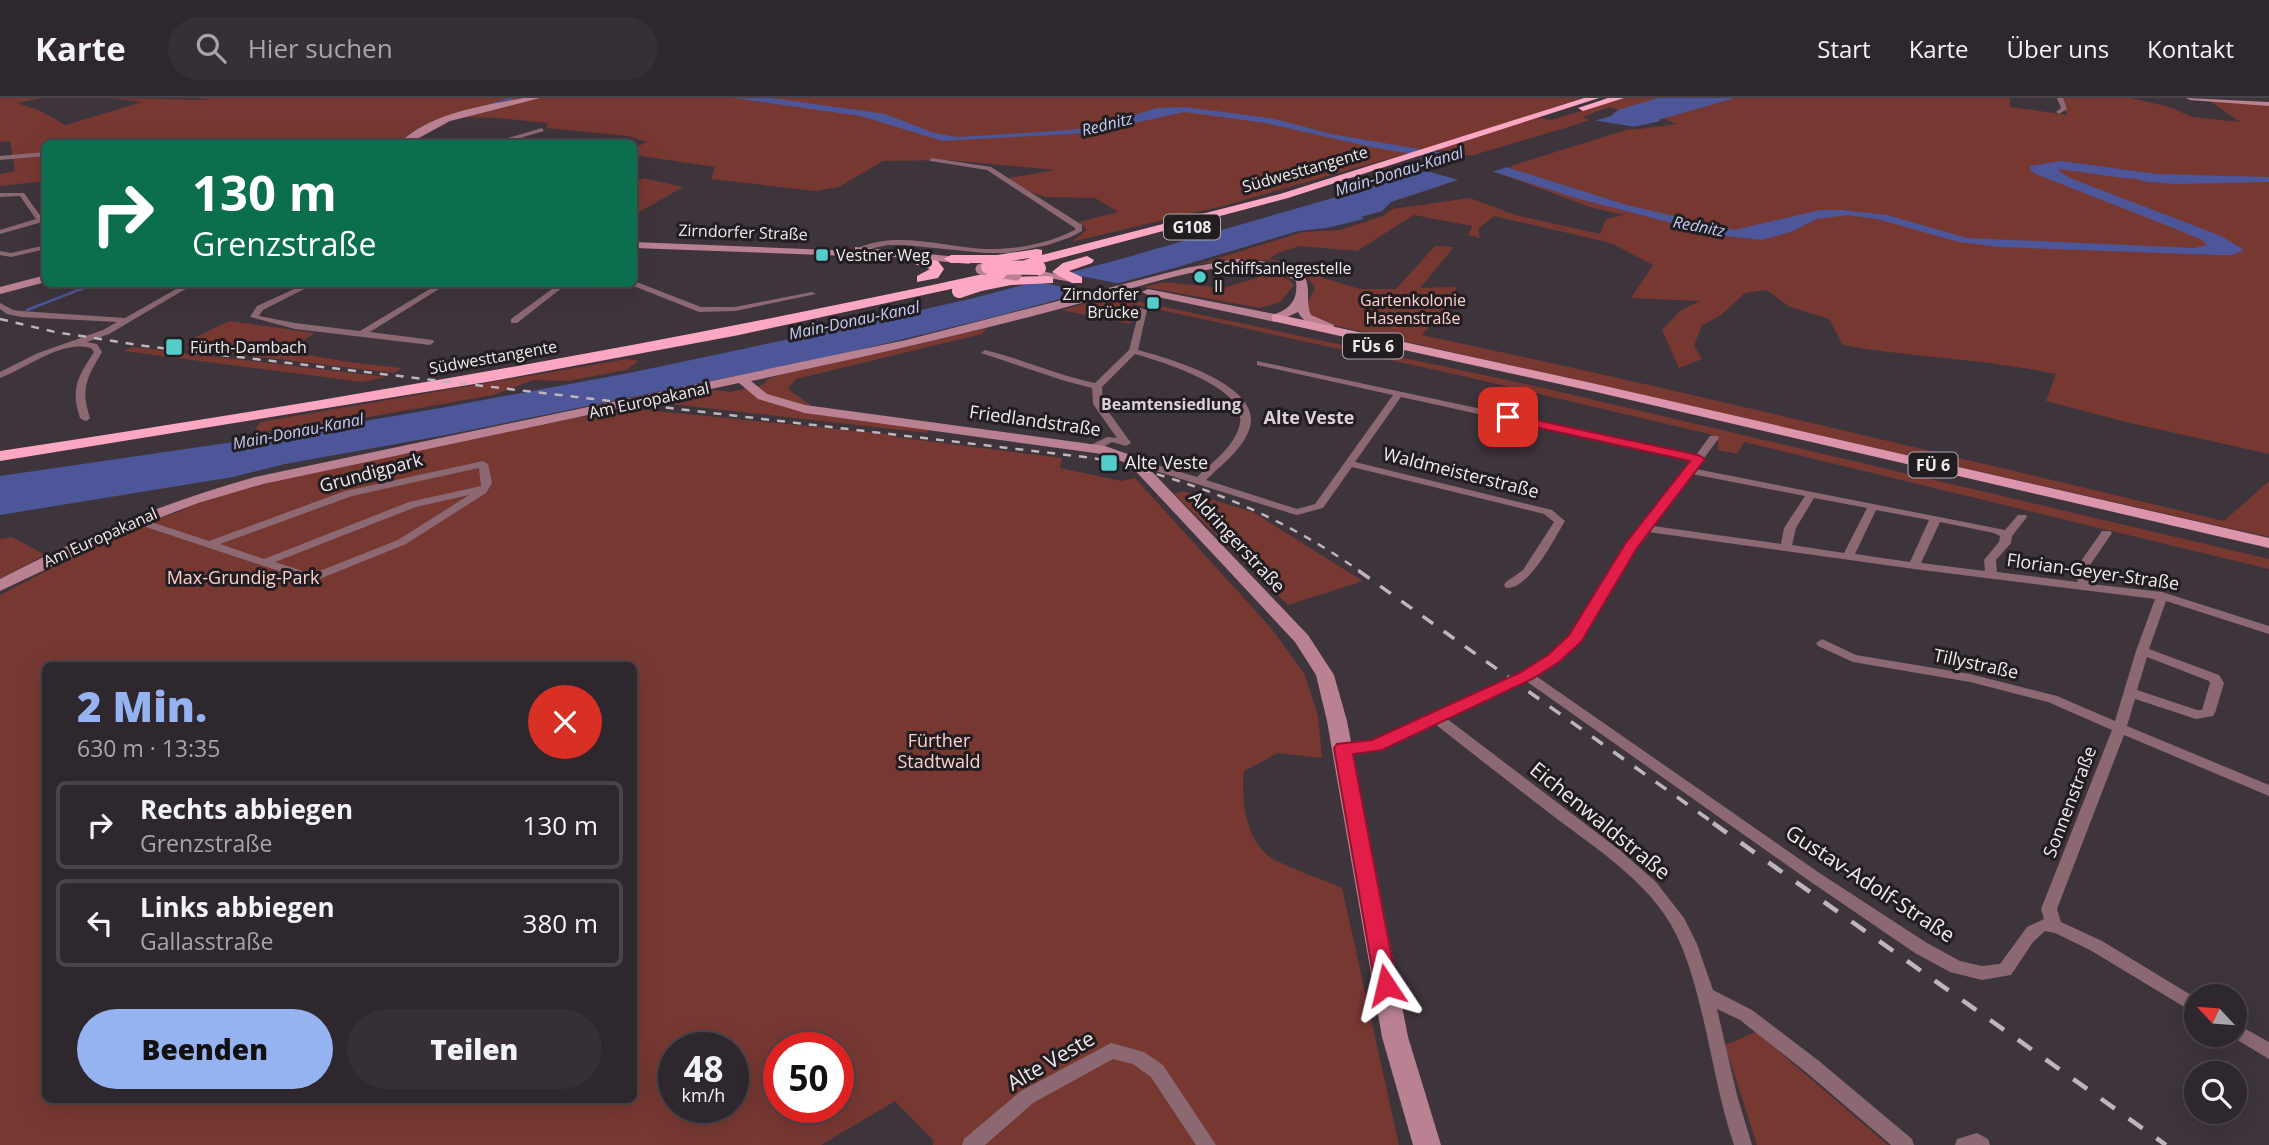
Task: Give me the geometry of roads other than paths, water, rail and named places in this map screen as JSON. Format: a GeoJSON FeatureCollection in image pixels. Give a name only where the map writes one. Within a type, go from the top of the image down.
{"type":"FeatureCollection","features":[{"type":"Feature","properties":{"kind":"highway","name":"Südwesttangente"},"geometry":{"type":"LineString","coordinates":[[0,456],[347,403],[884,301],[1314,187],[1606,98]]}},
{"type":"Feature","properties":{"kind":"highway"},"geometry":{"type":"LineString","coordinates":[[1570,109],[1619,98]]}},
{"type":"Feature","properties":{"kind":"highway","name":"Südwesttangente"},"geometry":{"type":"LineString","coordinates":[[1539,118],[1589,99]]}},
{"type":"Feature","properties":{"kind":"highway","name":"Südwesttangente"},"geometry":{"type":"LineString","coordinates":[[1040,269],[1346,182],[1413,158]]}},
{"type":"Feature","properties":{"kind":"highway"},"geometry":{"type":"LineString","coordinates":[[545,364],[922,279],[1103,257],[1272,209],[1330,191],[1346,182]]}},
{"type":"Feature","properties":{"kind":"highway"},"geometry":{"type":"LineString","coordinates":[[545,364],[569,367],[774,330],[1011,281],[1040,269],[1314,187]]}},
{"type":"Feature","properties":{"kind":"highway"},"geometry":{"type":"LineString","coordinates":[[951,259],[987,260],[1040,269]]}},
{"type":"Feature","properties":{"kind":"highway"},"geometry":{"type":"LineString","coordinates":[[920,261],[933,264],[937,269],[933,275],[922,279]]}},
{"type":"Feature","properties":{"kind":"highway"},"geometry":{"type":"LineString","coordinates":[[1077,280],[1059,272],[1079,262]]}},
{"type":"Feature","properties":{"kind":"highway"},"geometry":{"type":"LineString","coordinates":[[997,269],[1040,269]]}},
{"type":"Feature","properties":{"kind":"highway"},"geometry":{"type":"LineString","coordinates":[[997,269],[1040,269]]}},
{"type":"Feature","properties":{"kind":"highway"},"geometry":{"type":"LineString","coordinates":[[958,291],[992,280],[997,269]]}},
{"type":"Feature","properties":{"kind":"highway","name":"Südwesttangente"},"geometry":{"type":"LineString","coordinates":[[0,448],[545,364]]}},
{"type":"Feature","properties":{"kind":"main road"},"geometry":{"type":"LineString","coordinates":[[407,140],[415,134],[459,117],[537,98]]}},
{"type":"Feature","properties":{"kind":"main road"},"geometry":{"type":"LineString","coordinates":[[2190,98],[2269,103]]}},
{"type":"Feature","properties":{"kind":"main road"},"geometry":{"type":"LineString","coordinates":[[2224,98],[2269,103]]}},
{"type":"Feature","properties":{"kind":"main road","name":"Zirndorfer Straße"},"geometry":{"type":"LineString","coordinates":[[637,245],[865,252]]}},
{"type":"Feature","properties":{"kind":"main road"},"geometry":{"type":"LineString","coordinates":[[865,252],[951,259],[997,269]]}},
{"type":"Feature","properties":{"kind":"main road"},"geometry":{"type":"LineString","coordinates":[[865,252],[997,269]]}},
{"type":"Feature","properties":{"kind":"main road","name":"Am Europakanal"},"geometry":{"type":"LineString","coordinates":[[0,586],[53,557],[135,520],[212,493],[311,468],[743,380],[984,326],[1210,266],[1271,266],[1298,276],[1304,293],[1295,302]]}},
{"type":"Feature","properties":{"kind":"main road"},"geometry":{"type":"LineString","coordinates":[[1040,269],[1077,280]]}},
{"type":"Feature","properties":{"kind":"main road"},"geometry":{"type":"LineString","coordinates":[[2,297],[42,280]]}},
{"type":"Feature","properties":{"kind":"main road"},"geometry":{"type":"LineString","coordinates":[[1148,292],[1239,310],[1262,310],[1295,302]]}},
{"type":"Feature","properties":{"kind":"main road"},"geometry":{"type":"LineString","coordinates":[[1133,296],[1287,328]]}},
{"type":"Feature","properties":{"kind":"main road"},"geometry":{"type":"LineString","coordinates":[[1287,328],[1276,318],[1295,302]]}},
{"type":"Feature","properties":{"kind":"main road"},"geometry":{"type":"LineString","coordinates":[[1295,302],[1306,317],[1330,328]]}},
{"type":"Feature","properties":{"kind":"main road","name":"FÜs 6"},"geometry":{"type":"LineString","coordinates":[[1239,310],[1330,328],[1596,392]]}},
{"type":"Feature","properties":{"kind":"main road","name":"FÜs 6"},"geometry":{"type":"LineString","coordinates":[[1287,328],[1460,361]]}},
{"type":"Feature","properties":{"kind":"main road","name":"Friedlandstraße"},"geometry":{"type":"LineString","coordinates":[[743,380],[753,391],[769,400],[805,409],[1127,453]]}},
{"type":"Feature","properties":{"kind":"main road","name":"FÜ 6"},"geometry":{"type":"LineString","coordinates":[[1596,392],[2269,543]]}},
{"type":"Feature","properties":{"kind":"main road","name":"FÜ 6"},"geometry":{"type":"LineString","coordinates":[[1596,392],[2269,553]]}},
{"type":"Feature","properties":{"kind":"main road","name":"Aldringerstraße"},"geometry":{"type":"LineString","coordinates":[[1127,453],[1284,619],[1315,657],[1325,675],[1343,748],[1395,1037],[1427,1145]]}},
{"type":"Feature","properties":{"kind":"street"},"geometry":{"type":"LineString","coordinates":[[2059,112],[2064,109],[2060,98]]}},
{"type":"Feature","properties":{"kind":"street"},"geometry":{"type":"LineString","coordinates":[[505,140],[542,130]]}},
{"type":"Feature","properties":{"kind":"street"},"geometry":{"type":"LineString","coordinates":[[0,158],[42,154]]}},
{"type":"Feature","properties":{"kind":"street"},"geometry":{"type":"LineString","coordinates":[[865,252],[883,243],[1007,250],[1062,239],[1079,231],[1079,227],[1058,212],[989,168],[932,160]]}},
{"type":"Feature","properties":{"kind":"street"},"geometry":{"type":"LineString","coordinates":[[0,195],[22,194],[42,219]]}},
{"type":"Feature","properties":{"kind":"street"},"geometry":{"type":"LineString","coordinates":[[0,232],[42,220]]}},
{"type":"Feature","properties":{"kind":"street"},"geometry":{"type":"LineString","coordinates":[[0,253],[21,254],[42,248]]}},
{"type":"Feature","properties":{"kind":"street"},"geometry":{"type":"LineString","coordinates":[[637,284],[699,310],[735,309],[812,294]]}},
{"type":"Feature","properties":{"kind":"street"},"geometry":{"type":"LineString","coordinates":[[0,374],[54,350],[82,343],[120,326],[124,320],[184,287]]}},
{"type":"Feature","properties":{"kind":"street"},"geometry":{"type":"LineString","coordinates":[[304,287],[260,308],[254,317],[295,326],[430,342]]}},
{"type":"Feature","properties":{"kind":"street"},"geometry":{"type":"LineString","coordinates":[[363,334],[438,287]]}},
{"type":"Feature","properties":{"kind":"street"},"geometry":{"type":"LineString","coordinates":[[514,321],[559,287]]}},
{"type":"Feature","properties":{"kind":"street"},"geometry":{"type":"LineString","coordinates":[[2,297],[10,312],[20,314],[124,320]]}},
{"type":"Feature","properties":{"kind":"street"},"geometry":{"type":"LineString","coordinates":[[985,354],[1006,357],[1070,381],[1097,386],[1133,351],[1143,310]]}},
{"type":"Feature","properties":{"kind":"street"},"geometry":{"type":"LineString","coordinates":[[82,343],[94,346],[98,352],[78,383],[77,396],[85,418]]}},
{"type":"Feature","properties":{"kind":"street"},"geometry":{"type":"LineString","coordinates":[[1133,351],[1183,366],[1204,376],[1243,406],[1247,419],[1240,435],[1230,451],[1200,480]]}},
{"type":"Feature","properties":{"kind":"street"},"geometry":{"type":"LineString","coordinates":[[1260,363],[1698,459]]}},
{"type":"Feature","properties":{"kind":"street","name":"Aldringerstraße"},"geometry":{"type":"LineString","coordinates":[[1097,386],[1098,404],[1127,453]]}},
{"type":"Feature","properties":{"kind":"street"},"geometry":{"type":"LineString","coordinates":[[1351,464],[1399,393]]}},
{"type":"Feature","properties":{"kind":"street"},"geometry":{"type":"LineString","coordinates":[[1093,448],[1107,440],[1114,427]]}},
{"type":"Feature","properties":{"kind":"street"},"geometry":{"type":"LineString","coordinates":[[1343,748],[1375,746],[1527,676],[1553,658],[1576,638],[1644,528],[1714,438]]}},
{"type":"Feature","properties":{"kind":"street"},"geometry":{"type":"LineString","coordinates":[[1107,440],[1117,439],[1127,453]]}},
{"type":"Feature","properties":{"kind":"street","name":"Friedlandstraße"},"geometry":{"type":"LineString","coordinates":[[1127,453],[1297,512],[1319,506],[1351,464]]}},
{"type":"Feature","properties":{"kind":"street","name":"Grundigpark"},"geometry":{"type":"LineString","coordinates":[[208,545],[349,493],[483,464],[487,484],[485,488]]}},
{"type":"Feature","properties":{"kind":"street","name":"Waldmeisterstraße"},"geometry":{"type":"LineString","coordinates":[[1351,464],[1548,512],[1560,521],[1527,572],[1510,585]]}},
{"type":"Feature","properties":{"kind":"street","name":"Florian-Geyer-Straße"},"geometry":{"type":"LineString","coordinates":[[1690,471],[1997,530],[2006,536],[2004,543],[1990,560],[1991,576]]}},
{"type":"Feature","properties":{"kind":"street"},"geometry":{"type":"LineString","coordinates":[[135,520],[312,578],[402,542],[479,495],[485,488]]}},
{"type":"Feature","properties":{"kind":"street"},"geometry":{"type":"LineString","coordinates":[[262,563],[413,504],[485,488]]}},
{"type":"Feature","properties":{"kind":"street"},"geometry":{"type":"LineString","coordinates":[[1787,549],[1787,533],[1811,495]]}},
{"type":"Feature","properties":{"kind":"street"},"geometry":{"type":"LineString","coordinates":[[1848,557],[1873,506]]}},
{"type":"Feature","properties":{"kind":"street"},"geometry":{"type":"LineString","coordinates":[[2006,536],[2022,517]]}},
{"type":"Feature","properties":{"kind":"street"},"geometry":{"type":"LineString","coordinates":[[1914,566],[1936,518]]}},
{"type":"Feature","properties":{"kind":"street","name":"Florian-Geyer-Straße"},"geometry":{"type":"LineString","coordinates":[[1644,528],[1914,566],[2162,596],[2269,630]]}},
{"type":"Feature","properties":{"kind":"street"},"geometry":{"type":"LineString","coordinates":[[2086,587],[2080,571],[2106,533]]}},
{"type":"Feature","properties":{"kind":"street","name":"Sonnenstraße"},"geometry":{"type":"LineString","coordinates":[[2054,926],[2049,909],[2120,727],[2142,651],[2162,596]]}},
{"type":"Feature","properties":{"kind":"street","name":"Tillystraße"},"geometry":{"type":"LineString","coordinates":[[1822,643],[1853,658],[1970,678],[2052,699],[2269,791]]}},
{"type":"Feature","properties":{"kind":"street"},"geometry":{"type":"LineString","coordinates":[[2129,692],[2196,715],[2208,713],[2217,683],[2214,678],[2142,651]]}},
{"type":"Feature","properties":{"kind":"street","name":"Gustav-Adolf-Straße"},"geometry":{"type":"LineString","coordinates":[[1527,676],[1816,878],[1921,948],[1956,967],[1982,973],[2005,970],[2034,929],[2043,925],[2054,926]]}},
{"type":"Feature","properties":{"kind":"street","name":"Eichenwaldstraße"},"geometry":{"type":"LineString","coordinates":[[1437,718],[1631,868],[1676,915],[1690,945],[1706,995],[1717,1056],[1744,1145]]}},
{"type":"Feature","properties":{"kind":"street"},"geometry":{"type":"LineString","coordinates":[[2054,926],[2078,936],[2184,1000]]}},
{"type":"Feature","properties":{"kind":"street"},"geometry":{"type":"LineString","coordinates":[[1706,995],[1746,1015],[1813,1067],[1905,1145]]}},
{"type":"Feature","properties":{"kind":"street"},"geometry":{"type":"LineString","coordinates":[[2247,1037],[2269,1051]]}},
{"type":"Feature","properties":{"kind":"street","name":"Alte Veste"},"geometry":{"type":"LineString","coordinates":[[971,1145],[1027,1097],[1111,1051],[1138,1057],[1157,1071],[1207,1145]]}},
{"type":"Feature","properties":{"kind":"street"},"geometry":{"type":"LineString","coordinates":[[1964,1145],[1977,1142],[1982,1145]]}},
{"type":"Feature","properties":{"kind":"water"},"geometry":{"type":"Polygon","coordinates":[[[734,98],[772,98],[885,114],[934,133],[958,137],[1070,130],[1099,126],[1157,108],[1185,107],[1275,119],[1331,134],[1472,158],[1611,116],[1618,110],[1658,98],[1735,98],[1658,120],[1661,121],[1614,131],[1503,166],[1627,205],[1734,230],[1820,210],[1841,210],[1887,215],[1967,238],[2195,248],[2207,245],[2181,231],[2038,175],[2031,171],[2030,166],[2061,161],[2157,174],[2269,177],[2269,182],[2176,184],[2148,182],[2093,168],[2059,169],[2070,178],[2221,236],[2244,250],[2232,255],[2215,255],[1999,247],[1959,242],[1877,219],[1847,215],[1817,219],[1791,232],[1761,240],[1717,235],[1576,198],[1488,170],[1391,202],[1382,211],[1361,217],[1364,219],[1327,228],[1298,231],[998,316],[838,355],[446,435],[285,464],[233,477],[0,515],[0,476],[302,432],[446,407],[634,372],[818,333],[974,298],[1121,259],[1458,162],[1371,147],[1265,123],[1185,112],[1088,133],[943,141],[860,116],[734,98]]]}},
{"type":"Feature","properties":{"kind":"waterway"},"geometry":{"type":"LineString","coordinates":[[490,105],[512,98]]}},
{"type":"Feature","properties":{"kind":"waterway","name":"Rednitz"},"geometry":{"type":"LineString","coordinates":[[2057,165],[2130,175]]}},
{"type":"Feature","properties":{"kind":"waterway"},"geometry":{"type":"LineString","coordinates":[[27,310],[86,287]]}},
{"type":"Feature","properties":{"kind":"railway"},"geometry":{"type":"LineString","coordinates":[[0,319],[55,332],[145,346],[1093,458],[1165,477],[1233,501],[1298,533],[1361,572]]}},
{"type":"Feature","properties":{"kind":"railway"},"geometry":{"type":"LineString","coordinates":[[1359,571],[1715,824]]}},
{"type":"Feature","properties":{"kind":"railway"},"geometry":{"type":"LineString","coordinates":[[1713,823],[2166,1145]]}},
{"type":"Feature","properties":{"kind":"place","name":"Vestner Weg"},"geometry":{"type":"Point","coordinates":[822,255]}},
{"type":"Feature","properties":{"kind":"place","name":"Schiffsanlegestelle II"},"geometry":{"type":"Point","coordinates":[1200,277]}},
{"type":"Feature","properties":{"kind":"place","name":"Zirndorfer Brücke"},"geometry":{"type":"Point","coordinates":[1153,303]}},
{"type":"Feature","properties":{"kind":"place","name":"Fürth-Dambach"},"geometry":{"type":"Point","coordinates":[174,347]}},
{"type":"Feature","properties":{"kind":"place","name":"Alte Veste"},"geometry":{"type":"Point","coordinates":[1109,463]}},
{"type":"Feature","properties":{"kind":"district","name":"Beamtensiedlung"},"geometry":{"type":"Point","coordinates":[1171,404]}},
{"type":"Feature","properties":{"kind":"district","name":"Alte Veste"},"geometry":{"type":"Point","coordinates":[1309,418]}},
{"type":"Feature","properties":{"kind":"water label","name":"Main-Donau-Kanal"},"geometry":{"type":"Point","coordinates":[1399,171]}},
{"type":"Feature","properties":{"kind":"water label","name":"Main-Donau-Kanal"},"geometry":{"type":"Point","coordinates":[854,320]}},
{"type":"Feature","properties":{"kind":"water label","name":"Main-Donau-Kanal"},"geometry":{"type":"Point","coordinates":[298,431]}},
{"type":"Feature","properties":{"kind":"park label","name":"Gartenkolonie Hasenstraße"},"geometry":{"type":"Point","coordinates":[1413,309]}},
{"type":"Feature","properties":{"kind":"park label","name":"Max-Grundig-Park"},"geometry":{"type":"Point","coordinates":[243,578]}},
{"type":"Feature","properties":{"kind":"park label","name":"Fürther Stadtwald"},"geometry":{"type":"Point","coordinates":[939,751]}}]}
